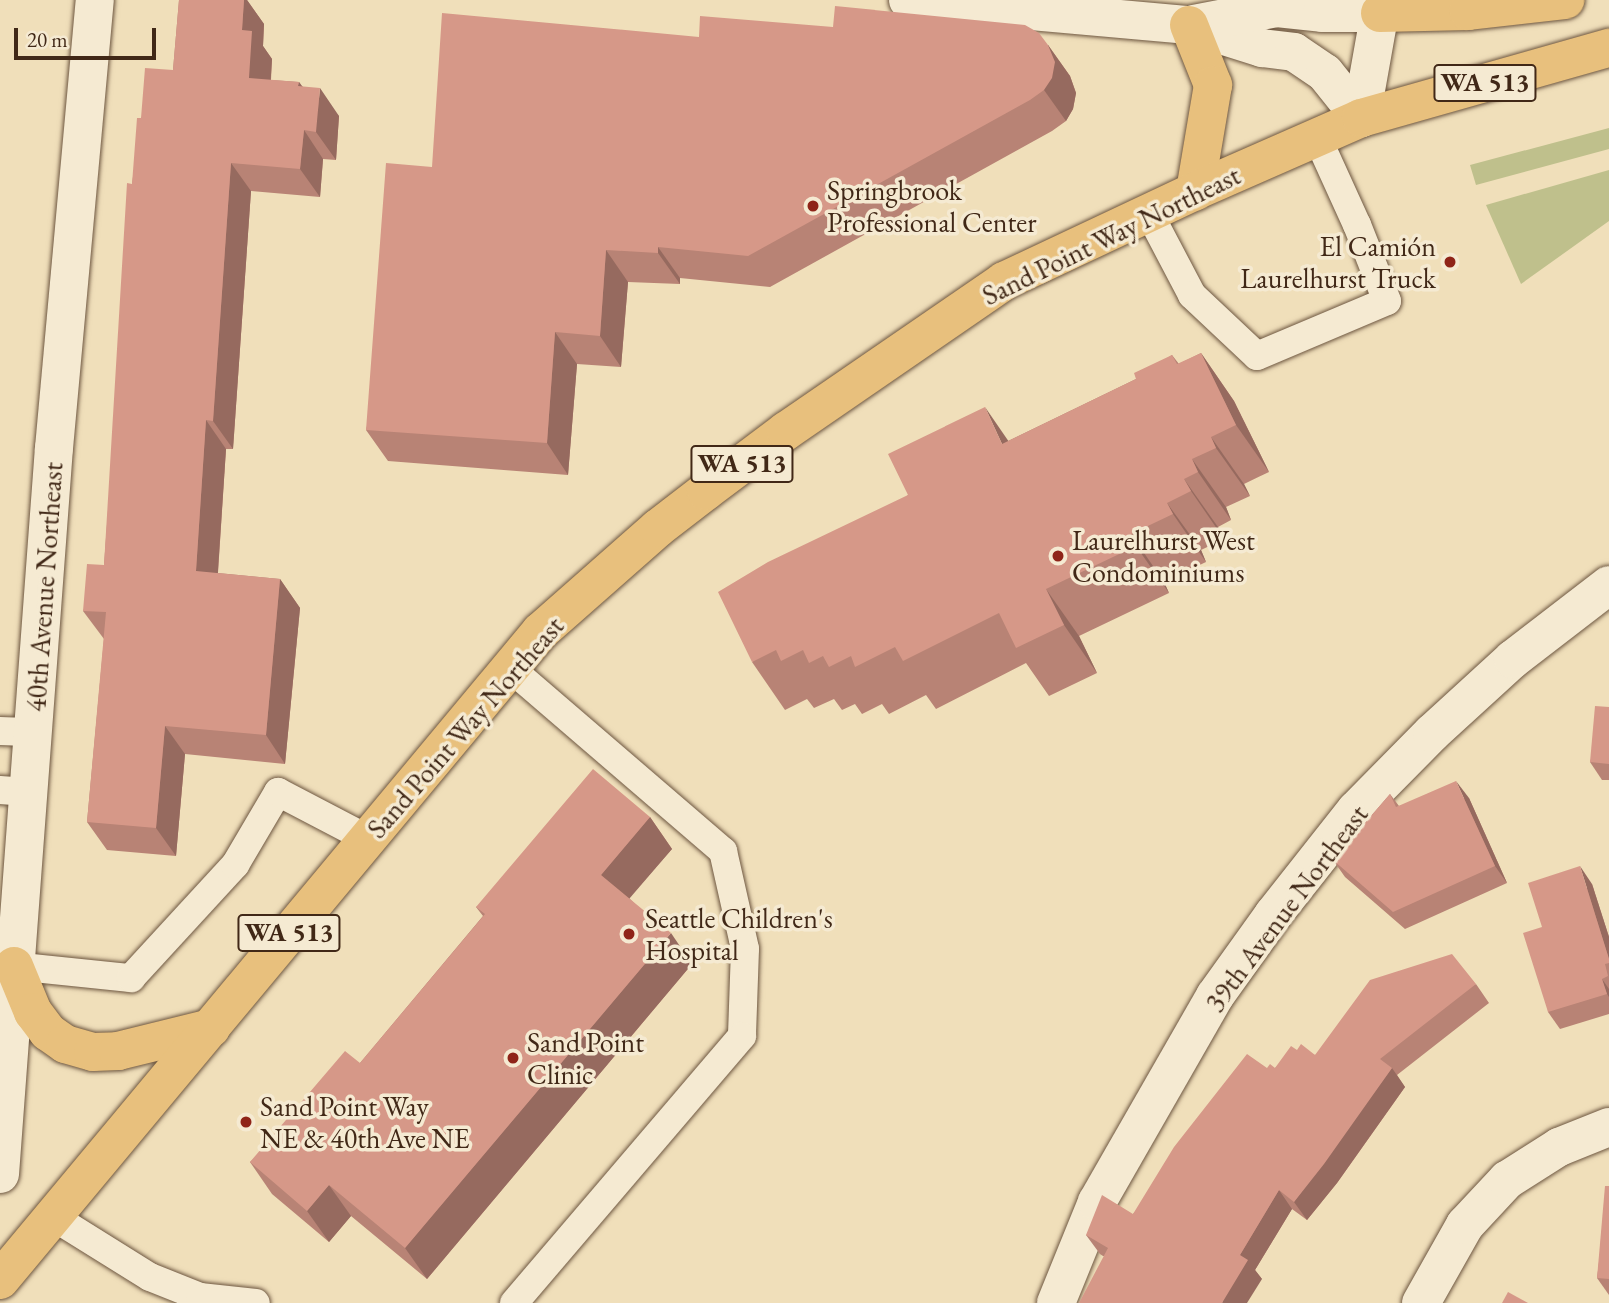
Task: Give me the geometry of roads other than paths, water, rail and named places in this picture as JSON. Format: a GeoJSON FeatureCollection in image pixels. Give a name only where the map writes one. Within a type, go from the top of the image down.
{"type":"FeatureCollection","features":[{"type":"Feature","properties":{"kind":"main road"},"geometry":{"type":"LineString","coordinates":[[1381,6],[1468,11],[1565,0]]}},
{"type":"Feature","properties":{"kind":"main road"},"geometry":{"type":"LineString","coordinates":[[1189,24],[1213,85],[1195,191]]}},
{"type":"Feature","properties":{"kind":"main road","name":"Sand Point Way Northeast"},"geometry":{"type":"LineString","coordinates":[[0,1280],[540,632],[658,528],[786,431],[1004,281],[1195,191],[1361,118],[1609,48]]}},
{"type":"Feature","properties":{"kind":"main road"},"geometry":{"type":"LineString","coordinates":[[14,966],[33,1012],[48,1032],[65,1044],[93,1052],[118,1051],[211,1028]]}},
{"type":"Feature","properties":{"kind":"street","name":"40th Avenue Northeast"},"geometry":{"type":"LineString","coordinates":[[0,1174],[14,966],[14,791],[17,732],[54,449],[95,0]]}},
{"type":"Feature","properties":{"kind":"street"},"geometry":{"type":"LineString","coordinates":[[908,0],[1189,24],[1262,48],[1294,52],[1325,73],[1361,118]]}},
{"type":"Feature","properties":{"kind":"street"},"geometry":{"type":"LineString","coordinates":[[1189,24],[1277,8],[1322,13],[1381,6],[1361,118]]}},
{"type":"Feature","properties":{"kind":"street","name":"39th Avenue Northeast"},"geometry":{"type":"LineString","coordinates":[[1056,1303],[1097,1202],[1215,996],[1273,915],[1356,810],[1432,733],[1513,659],[1609,585]]}},
{"type":"Feature","properties":{"kind":"street"},"geometry":{"type":"LineString","coordinates":[[1421,1303],[1465,1225],[1507,1180],[1559,1147],[1609,1127]]}},
{"type":"Feature","properties":{"kind":"lane"},"geometry":{"type":"LineString","coordinates":[[1149,213],[1192,295],[1257,356],[1387,302],[1357,225],[1317,137]]}},
{"type":"Feature","properties":{"kind":"lane"},"geometry":{"type":"LineString","coordinates":[[510,668],[723,851],[745,949],[741,1036],[514,1303]]}},
{"type":"Feature","properties":{"kind":"lane"},"geometry":{"type":"LineString","coordinates":[[14,966],[131,978],[235,865],[278,792],[368,839]]}},
{"type":"Feature","properties":{"kind":"lane"},"geometry":{"type":"LineString","coordinates":[[52,1216],[150,1276],[200,1297],[256,1303]]}},
{"type":"Feature","properties":{"kind":"place","name":"Springbrook Professional Center"},"geometry":{"type":"Point","coordinates":[813,206]}},
{"type":"Feature","properties":{"kind":"place","name":"El Camión Laurelhurst Truck"},"geometry":{"type":"Point","coordinates":[1450,262]}},
{"type":"Feature","properties":{"kind":"place","name":"Laurelhurst West Condominiums"},"geometry":{"type":"Point","coordinates":[1058,556]}},
{"type":"Feature","properties":{"kind":"place","name":"Seattle Children's Hospital"},"geometry":{"type":"Point","coordinates":[629,934]}},
{"type":"Feature","properties":{"kind":"place","name":"Sand Point Clinic"},"geometry":{"type":"Point","coordinates":[513,1058]}},
{"type":"Feature","properties":{"kind":"place","name":"Sand Point Way NE & 40th Ave NE"},"geometry":{"type":"Point","coordinates":[246,1122]}}]}
